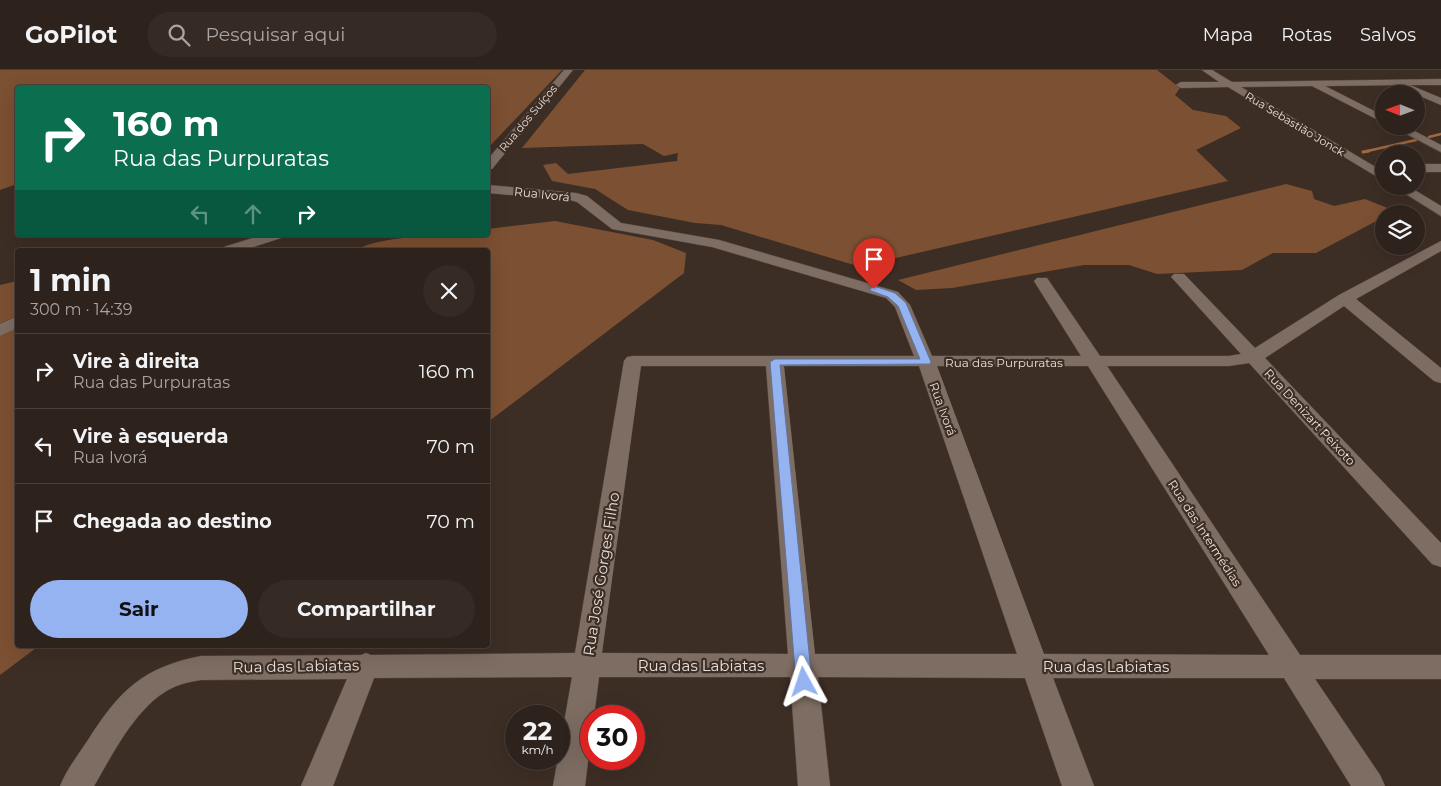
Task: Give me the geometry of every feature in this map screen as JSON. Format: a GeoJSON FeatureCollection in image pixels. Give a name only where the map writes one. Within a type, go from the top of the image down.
{"type":"FeatureCollection","features":[{"type":"Feature","properties":{"kind":"street","name":"Rua dos Suíços"},"geometry":{"type":"LineString","coordinates":[[490,164],[569,70]]}},
{"type":"Feature","properties":{"kind":"street","name":"Rua Sebastião Jonck"},"geometry":{"type":"LineString","coordinates":[[1206,70],[1375,172]]}},
{"type":"Feature","properties":{"kind":"street"},"geometry":{"type":"LineString","coordinates":[[1296,74],[1375,115]]}},
{"type":"Feature","properties":{"kind":"street"},"geometry":{"type":"LineString","coordinates":[[1180,85],[1441,82]]}},
{"type":"Feature","properties":{"kind":"street"},"geometry":{"type":"LineString","coordinates":[[1397,83],[1441,102]]}},
{"type":"Feature","properties":{"kind":"street"},"geometry":{"type":"LineString","coordinates":[[1414,135],[1441,149]]}},
{"type":"Feature","properties":{"kind":"street"},"geometry":{"type":"LineString","coordinates":[[1369,168],[1375,168]]}},
{"type":"Feature","properties":{"kind":"street"},"geometry":{"type":"LineString","coordinates":[[1425,168],[1441,168]]}},
{"type":"Feature","properties":{"kind":"street","name":"Rua Ivorá"},"geometry":{"type":"LineString","coordinates":[[490,189],[572,196],[582,199],[617,226],[714,243],[892,295],[902,305],[926,362],[1078,786]]}},
{"type":"Feature","properties":{"kind":"street"},"geometry":{"type":"LineString","coordinates":[[1414,195],[1441,212]]}},
{"type":"Feature","properties":{"kind":"street"},"geometry":{"type":"LineString","coordinates":[[235,248],[270,237]]}},
{"type":"Feature","properties":{"kind":"street"},"geometry":{"type":"LineString","coordinates":[[1254,357],[1345,298],[1441,245]]}},
{"type":"Feature","properties":{"kind":"street","name":"Rua Denizart Peixoto"},"geometry":{"type":"LineString","coordinates":[[1179,277],[1441,558]]}},
{"type":"Feature","properties":{"kind":"street","name":"Rua das Intermédias"},"geometry":{"type":"LineString","coordinates":[[1042,281],[1369,786]]}},
{"type":"Feature","properties":{"kind":"street"},"geometry":{"type":"LineString","coordinates":[[1345,298],[1440,375]]}},
{"type":"Feature","properties":{"kind":"street"},"geometry":{"type":"LineString","coordinates":[[0,331],[15,323]]}},
{"type":"Feature","properties":{"kind":"street","name":"Rua das Purpuratas"},"geometry":{"type":"LineString","coordinates":[[633,362],[1217,362],[1254,357]]}},
{"type":"Feature","properties":{"kind":"street","name":"Rua José Gorges Filho"},"geometry":{"type":"LineString","coordinates":[[569,786],[633,362]]}},
{"type":"Feature","properties":{"kind":"street"},"geometry":{"type":"LineString","coordinates":[[775,362],[814,786]]}},
{"type":"Feature","properties":{"kind":"street"},"geometry":{"type":"LineString","coordinates":[[317,786],[366,665]]}},
{"type":"Feature","properties":{"kind":"street","name":"Rua das Labiatas"},"geometry":{"type":"LineString","coordinates":[[76,786],[124,712],[146,690],[171,675],[201,668],[366,665],[1441,667]]}},
{"type":"Feature","properties":{"kind":"shaded area"},"geometry":{"type":"Polygon","coordinates":[[[0,70],[562,70],[490,146],[490,85],[15,85],[15,185],[0,190],[0,70]]]}},
{"type":"Feature","properties":{"kind":"shaded area"},"geometry":{"type":"Polygon","coordinates":[[[585,70],[1157,70],[1180,88],[1175,95],[1193,110],[1226,116],[1241,128],[1196,150],[1228,181],[883,261],[864,268],[721,225],[695,223],[628,210],[595,189],[552,181],[543,165],[556,163],[568,174],[677,161],[678,153],[664,156],[643,144],[522,148],[585,70]]]}},
{"type":"Feature","properties":{"kind":"shaded area"},"geometry":{"type":"Polygon","coordinates":[[[1286,184],[1312,191],[1314,199],[1334,206],[1365,199],[1380,205],[1375,205],[1375,222],[1316,253],[1273,253],[1242,270],[1157,274],[1129,265],[1084,265],[952,288],[916,290],[898,280],[1286,184]]]}},
{"type":"Feature","properties":{"kind":"shaded area"},"geometry":{"type":"Polygon","coordinates":[[[555,221],[653,240],[686,253],[684,273],[490,420],[490,248],[361,248],[384,241],[410,237],[490,237],[490,229],[555,221]]]}},
{"type":"Feature","properties":{"kind":"shaded area"},"geometry":{"type":"Polygon","coordinates":[[[15,281],[15,648],[36,648],[0,675],[0,285],[15,281]]]}},
{"type":"Feature","properties":{"kind":"waterway"},"geometry":{"type":"LineString","coordinates":[[1429,137],[1441,134]]}},
{"type":"Feature","properties":{"kind":"waterway"},"geometry":{"type":"LineString","coordinates":[[1369,151],[1363,152],[1416,140]]}},
{"type":"Feature","properties":{"kind":"route"},"geometry":{"type":"LineString","coordinates":[[804,682],[775,362],[926,362],[902,305],[892,295],[874,289]]}}]}
